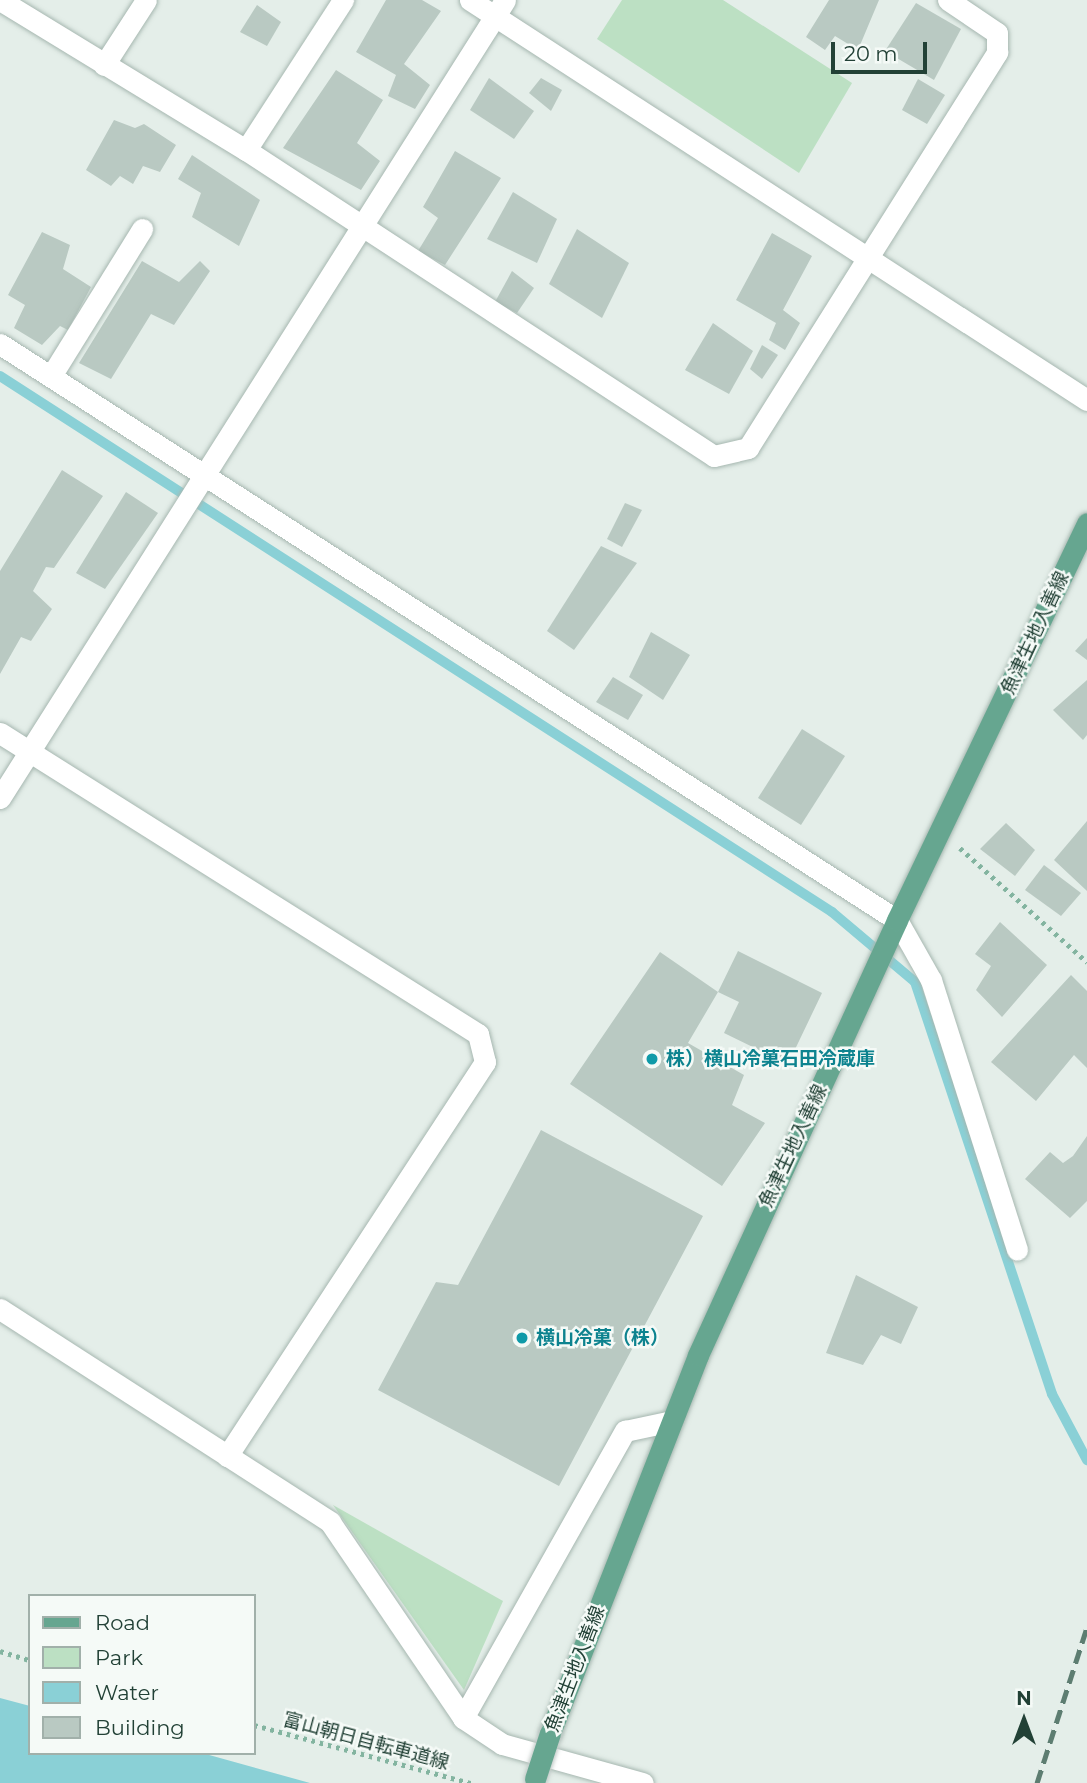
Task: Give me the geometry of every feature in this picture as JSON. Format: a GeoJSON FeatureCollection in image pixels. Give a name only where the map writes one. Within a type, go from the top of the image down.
{"type":"FeatureCollection","features":[{"type":"Feature","properties":{"kind":"main road","name":"魚津生地入善線"},"geometry":{"type":"LineString","coordinates":[[534,1781],[550,1733],[672,1420],[897,920],[1087,523]]}},
{"type":"Feature","properties":{"kind":"street"},"geometry":{"type":"LineString","coordinates":[[0,0],[246,150],[714,456],[748,448],[870,258],[996,52],[996,33],[948,0]]}},
{"type":"Feature","properties":{"kind":"street"},"geometry":{"type":"LineString","coordinates":[[104,65],[146,0]]}},
{"type":"Feature","properties":{"kind":"street"},"geometry":{"type":"LineString","coordinates":[[246,150],[343,0]]}},
{"type":"Feature","properties":{"kind":"street"},"geometry":{"type":"LineString","coordinates":[[470,0],[499,8],[870,258],[1087,400]]}},
{"type":"Feature","properties":{"kind":"street"},"geometry":{"type":"LineString","coordinates":[[0,798],[202,473],[363,226],[499,8]]}},
{"type":"Feature","properties":{"kind":"street"},"geometry":{"type":"LineString","coordinates":[[51,376],[142,229]]}},
{"type":"Feature","properties":{"kind":"street"},"geometry":{"type":"LineString","coordinates":[[0,344],[897,920],[931,980],[1017,1250]]}},
{"type":"Feature","properties":{"kind":"street"},"geometry":{"type":"LineString","coordinates":[[0,733],[478,1034],[485,1062],[227,1456]]}},
{"type":"Feature","properties":{"kind":"street"},"geometry":{"type":"LineString","coordinates":[[0,1309],[330,1522],[463,1718],[502,1744],[643,1783]]}},
{"type":"Feature","properties":{"kind":"street"},"geometry":{"type":"LineString","coordinates":[[463,1718],[625,1431],[672,1420]]}},
{"type":"Feature","properties":{"kind":"path"},"geometry":{"type":"LineString","coordinates":[[941,831],[1087,962]]}},
{"type":"Feature","properties":{"kind":"path"},"geometry":{"type":"LineString","coordinates":[[0,1651],[28,1659]]}},
{"type":"Feature","properties":{"kind":"path","name":"富山朝日自転車道線"},"geometry":{"type":"LineString","coordinates":[[256,1727],[471,1783]]}},
{"type":"Feature","properties":{"kind":"green space"},"geometry":{"type":"Polygon","coordinates":[[[622,0],[723,0],[852,83],[799,173],[597,39],[622,0]]]}},
{"type":"Feature","properties":{"kind":"green space"},"geometry":{"type":"Polygon","coordinates":[[[333,1505],[503,1601],[464,1690],[333,1505]]]}},
{"type":"Feature","properties":{"kind":"water"},"geometry":{"type":"Polygon","coordinates":[[[0,1698],[28,1705],[28,1755],[209,1755],[310,1783],[0,1783],[0,1698]]]}},
{"type":"Feature","properties":{"kind":"building"},"geometry":{"type":"Polygon","coordinates":[[[386,0],[422,0],[441,11],[404,64],[430,85],[415,109],[388,96],[396,75],[356,52],[386,0]]]}},
{"type":"Feature","properties":{"kind":"building"},"geometry":{"type":"Polygon","coordinates":[[[829,0],[879,0],[858,50],[835,36],[825,50],[806,37],[829,0]]]}},
{"type":"Feature","properties":{"kind":"building"},"geometry":{"type":"Polygon","coordinates":[[[916,3],[961,29],[934,80],[885,51],[916,3]]]}},
{"type":"Feature","properties":{"kind":"building"},"geometry":{"type":"Polygon","coordinates":[[[257,5],[281,22],[267,46],[240,32],[257,5]]]}},
{"type":"Feature","properties":{"kind":"building"},"geometry":{"type":"Polygon","coordinates":[[[336,70],[383,100],[357,143],[380,161],[361,190],[283,148],[336,70]]]}},
{"type":"Feature","properties":{"kind":"building"},"geometry":{"type":"Polygon","coordinates":[[[489,78],[534,111],[514,139],[470,110],[489,78]]]}},
{"type":"Feature","properties":{"kind":"building"},"geometry":{"type":"Polygon","coordinates":[[[541,78],[562,90],[551,111],[529,93],[541,78]]]}},
{"type":"Feature","properties":{"kind":"building"},"geometry":{"type":"Polygon","coordinates":[[[918,79],[945,95],[927,124],[902,110],[918,79]]]}},
{"type":"Feature","properties":{"kind":"building"},"geometry":{"type":"Polygon","coordinates":[[[114,120],[135,128],[144,124],[176,145],[160,172],[143,166],[133,184],[120,176],[111,186],[86,170],[114,120]]]}},
{"type":"Feature","properties":{"kind":"building"},"geometry":{"type":"Polygon","coordinates":[[[455,151],[501,178],[445,265],[418,251],[438,218],[423,207],[455,151]]]}},
{"type":"Feature","properties":{"kind":"building"},"geometry":{"type":"Polygon","coordinates":[[[192,155],[260,200],[239,246],[192,217],[201,193],[178,179],[192,155]]]}},
{"type":"Feature","properties":{"kind":"building"},"geometry":{"type":"Polygon","coordinates":[[[513,192],[557,219],[537,263],[487,239],[513,192]]]}},
{"type":"Feature","properties":{"kind":"building"},"geometry":{"type":"Polygon","coordinates":[[[577,229],[629,263],[602,318],[549,284],[577,229]]]}},
{"type":"Feature","properties":{"kind":"building"},"geometry":{"type":"Polygon","coordinates":[[[42,232],[70,245],[63,269],[91,287],[68,330],[60,326],[42,345],[14,328],[25,305],[8,295],[42,232]]]}},
{"type":"Feature","properties":{"kind":"building"},"geometry":{"type":"Polygon","coordinates":[[[772,233],[812,256],[783,310],[800,323],[785,350],[769,340],[776,323],[736,300],[772,233]]]}},
{"type":"Feature","properties":{"kind":"building"},"geometry":{"type":"Polygon","coordinates":[[[142,261],[179,282],[200,261],[210,271],[174,325],[151,314],[111,379],[79,363],[142,261]]]}},
{"type":"Feature","properties":{"kind":"building"},"geometry":{"type":"Polygon","coordinates":[[[512,271],[534,288],[517,313],[495,302],[512,271]]]}},
{"type":"Feature","properties":{"kind":"building"},"geometry":{"type":"Polygon","coordinates":[[[713,323],[753,351],[729,394],[685,370],[713,323]]]}},
{"type":"Feature","properties":{"kind":"building"},"geometry":{"type":"Polygon","coordinates":[[[762,345],[778,355],[762,379],[750,369],[762,345]]]}},
{"type":"Feature","properties":{"kind":"building"},"geometry":{"type":"Polygon","coordinates":[[[62,470],[103,496],[54,568],[46,567],[33,591],[52,609],[31,641],[21,637],[0,674],[0,571],[62,470]]]}},
{"type":"Feature","properties":{"kind":"building"},"geometry":{"type":"Polygon","coordinates":[[[126,492],[158,513],[105,589],[76,573],[126,492]]]}},
{"type":"Feature","properties":{"kind":"building"},"geometry":{"type":"Polygon","coordinates":[[[625,503],[642,510],[622,547],[607,539],[625,503]]]}},
{"type":"Feature","properties":{"kind":"building"},"geometry":{"type":"Polygon","coordinates":[[[601,546],[637,563],[574,650],[547,631],[601,546]]]}},
{"type":"Feature","properties":{"kind":"building"},"geometry":{"type":"Polygon","coordinates":[[[651,632],[690,655],[663,700],[629,677],[651,632]]]}},
{"type":"Feature","properties":{"kind":"building"},"geometry":{"type":"Polygon","coordinates":[[[1087,638],[1087,660],[1075,651],[1087,638]]]}},
{"type":"Feature","properties":{"kind":"building"},"geometry":{"type":"Polygon","coordinates":[[[613,677],[643,695],[628,720],[596,702],[613,677]]]}},
{"type":"Feature","properties":{"kind":"building"},"geometry":{"type":"Polygon","coordinates":[[[1087,680],[1087,735],[1083,740],[1053,710],[1087,680]]]}},
{"type":"Feature","properties":{"kind":"building"},"geometry":{"type":"Polygon","coordinates":[[[802,729],[845,756],[801,825],[758,798],[802,729]]]}},
{"type":"Feature","properties":{"kind":"building"},"geometry":{"type":"Polygon","coordinates":[[[1087,821],[1087,891],[1054,860],[1087,821]]]}},
{"type":"Feature","properties":{"kind":"building"},"geometry":{"type":"Polygon","coordinates":[[[1006,823],[1035,850],[1015,876],[980,849],[1006,823]]]}},
{"type":"Feature","properties":{"kind":"building"},"geometry":{"type":"Polygon","coordinates":[[[1044,865],[1081,893],[1061,916],[1025,890],[1044,865]]]}},
{"type":"Feature","properties":{"kind":"building"},"geometry":{"type":"Polygon","coordinates":[[[1000,922],[1047,965],[1002,1017],[976,990],[991,966],[975,954],[1000,922]]]}},
{"type":"Feature","properties":{"kind":"building"},"geometry":{"type":"Polygon","coordinates":[[[738,951],[822,993],[788,1064],[724,1033],[739,1002],[718,992],[738,951]]]}},
{"type":"Feature","properties":{"kind":"building","name":"株）横山冷菓石田冷蔵庫"},"geometry":{"type":"Polygon","coordinates":[[[660,952],[718,992],[688,1043],[744,1075],[732,1105],[765,1123],[722,1186],[570,1084],[660,952]]]}},
{"type":"Feature","properties":{"kind":"building"},"geometry":{"type":"Polygon","coordinates":[[[1071,975],[1087,991],[1087,1068],[1074,1055],[1036,1101],[991,1062],[1071,975]]]}},
{"type":"Feature","properties":{"kind":"building","name":"横山冷菓（株）"},"geometry":{"type":"Polygon","coordinates":[[[541,1130],[703,1216],[559,1486],[378,1390],[436,1282],[458,1285],[541,1130]]]}},
{"type":"Feature","properties":{"kind":"building"},"geometry":{"type":"Polygon","coordinates":[[[1087,1136],[1087,1201],[1070,1218],[1025,1179],[1050,1152],[1063,1163],[1073,1156],[1087,1136]]]}},
{"type":"Feature","properties":{"kind":"building"},"geometry":{"type":"Polygon","coordinates":[[[856,1275],[918,1307],[901,1344],[881,1335],[863,1365],[826,1353],[856,1275]]]}},
{"type":"Feature","properties":{"kind":"waterway"},"geometry":{"type":"LineString","coordinates":[[0,376],[832,912],[915,982],[1052,1394],[1087,1460]]}},
{"type":"Feature","properties":{"kind":"railway"},"geometry":{"type":"LineString","coordinates":[[1037,1783],[1087,1627]]}},
{"type":"Feature","properties":{"kind":"place","name":"株）横山冷菓石田冷蔵庫"},"geometry":{"type":"Point","coordinates":[652,1059]}},
{"type":"Feature","properties":{"kind":"place","name":"横山冷菓（株）"},"geometry":{"type":"Point","coordinates":[522,1338]}}]}
